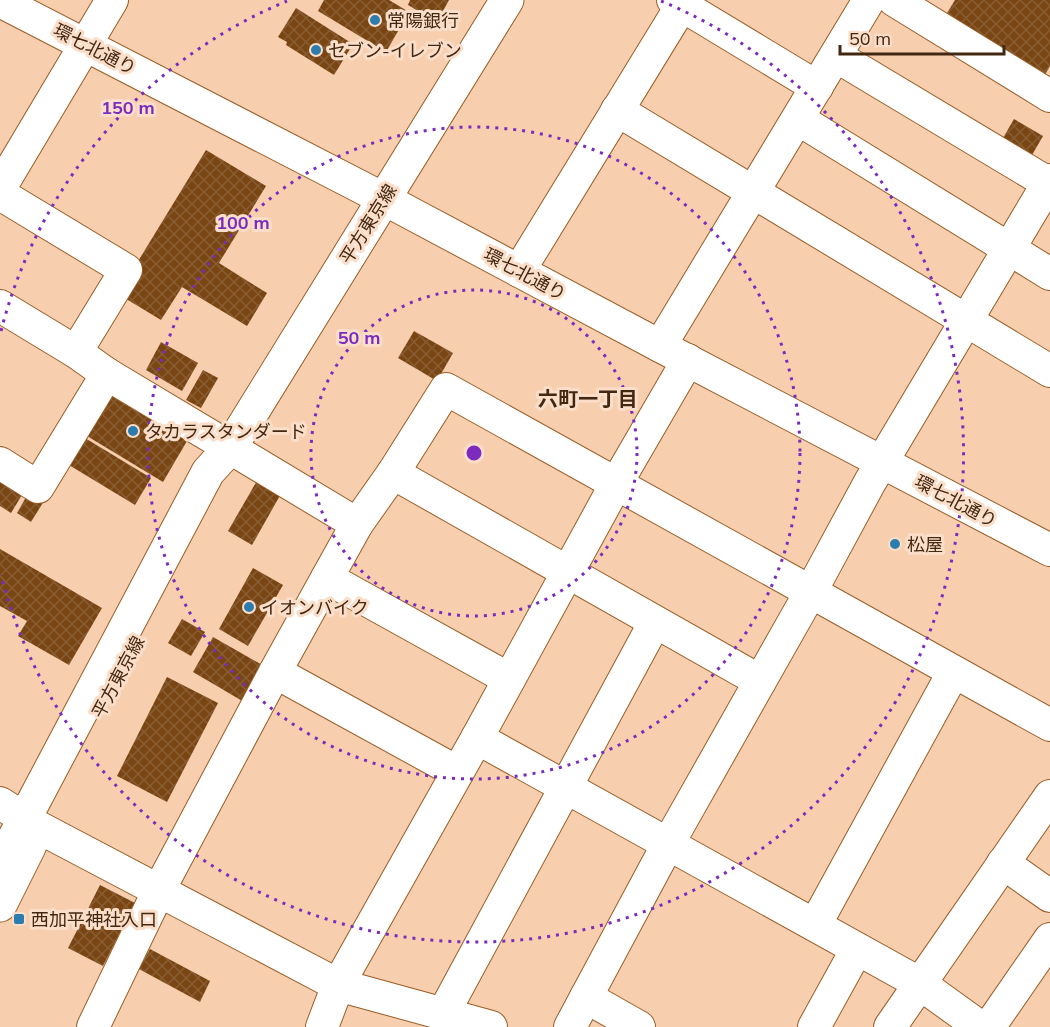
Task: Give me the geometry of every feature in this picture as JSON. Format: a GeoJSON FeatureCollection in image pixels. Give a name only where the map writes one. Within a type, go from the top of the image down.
{"type":"FeatureCollection","features":[{"type":"Feature","properties":{"kind":"main road","name":"平方東京線"},"geometry":{"type":"LineString","coordinates":[[0,865],[21,816],[223,481],[230,448],[507,0]]}},
{"type":"Feature","properties":{"kind":"main road","name":"平方東京線"},"geometry":{"type":"LineString","coordinates":[[0,905],[21,816]]}},
{"type":"Feature","properties":{"kind":"street"},"geometry":{"type":"LineString","coordinates":[[0,188],[112,0]]}},
{"type":"Feature","properties":{"kind":"street"},"geometry":{"type":"LineString","coordinates":[[660,346],[869,0]]}},
{"type":"Feature","properties":{"kind":"street"},"geometry":{"type":"LineString","coordinates":[[894,0],[1050,96]]}},
{"type":"Feature","properties":{"kind":"street","name":"環七北通り"},"geometry":{"type":"LineString","coordinates":[[0,1],[384,199],[1044,547]]}},
{"type":"Feature","properties":{"kind":"street"},"geometry":{"type":"LineString","coordinates":[[519,271],[618,110],[678,3],[817,87]]}},
{"type":"Feature","properties":{"kind":"street"},"geometry":{"type":"LineString","coordinates":[[570,1027],[668,844],[882,462],[1049,181],[836,56]]}},
{"type":"Feature","properties":{"kind":"street"},"geometry":{"type":"LineString","coordinates":[[618,110],[1050,371]]}},
{"type":"Feature","properties":{"kind":"street"},"geometry":{"type":"LineString","coordinates":[[798,119],[1050,274]]}},
{"type":"Feature","properties":{"kind":"street"},"geometry":{"type":"LineString","coordinates":[[0,194],[126,270],[76,352]]}},
{"type":"Feature","properties":{"kind":"street"},"geometry":{"type":"LineString","coordinates":[[0,306],[76,352],[107,374],[357,524]]}},
{"type":"Feature","properties":{"kind":"street"},"geometry":{"type":"LineString","coordinates":[[322,1027],[338,986],[616,484],[688,360]]}},
{"type":"Feature","properties":{"kind":"street"},"geometry":{"type":"LineString","coordinates":[[0,463],[38,487],[107,374]]}},
{"type":"Feature","properties":{"kind":"street"},"geometry":{"type":"LineString","coordinates":[[93,1027],[159,891],[327,578],[357,524],[393,473],[446,389],[953,673],[1046,713]]}},
{"type":"Feature","properties":{"kind":"street"},"geometry":{"type":"LineString","coordinates":[[393,473],[760,681]]}},
{"type":"Feature","properties":{"kind":"street"},"geometry":{"type":"LineString","coordinates":[[327,578],[509,679]]}},
{"type":"Feature","properties":{"kind":"street"},"geometry":{"type":"LineString","coordinates":[[443,1014],[655,622]]}},
{"type":"Feature","properties":{"kind":"street"},"geometry":{"type":"LineString","coordinates":[[275,672],[458,772]]}},
{"type":"Feature","properties":{"kind":"street"},"geometry":{"type":"LineString","coordinates":[[815,925],[953,673]]}},
{"type":"Feature","properties":{"kind":"street"},"geometry":{"type":"LineString","coordinates":[[477,738],[919,983],[979,1026],[1050,939]]}},
{"type":"Feature","properties":{"kind":"street"},"geometry":{"type":"LineString","coordinates":[[890,1027],[1050,796]]}},
{"type":"Feature","properties":{"kind":"street"},"geometry":{"type":"LineString","coordinates":[[21,816],[338,986],[492,1027]]}},
{"type":"Feature","properties":{"kind":"street"},"geometry":{"type":"LineString","coordinates":[[1003,863],[1050,896]]}},
{"type":"Feature","properties":{"kind":"street"},"geometry":{"type":"LineString","coordinates":[[814,1027],[857,948]]}},
{"type":"Feature","properties":{"kind":"street"},"geometry":{"type":"LineString","coordinates":[[586,997],[639,1027]]}},
{"type":"Feature","properties":{"kind":"building"},"geometry":{"type":"Polygon","coordinates":[[[324,0],[389,0],[409,12],[386,52],[318,11],[324,0]]]}},
{"type":"Feature","properties":{"kind":"building"},"geometry":{"type":"Polygon","coordinates":[[[410,0],[449,0],[437,22],[408,5],[410,0]]]}},
{"type":"Feature","properties":{"kind":"building"},"geometry":{"type":"Polygon","coordinates":[[[955,0],[1050,0],[1050,66],[1043,78],[944,18],[955,0]]]}},
{"type":"Feature","properties":{"kind":"building"},"geometry":{"type":"Polygon","coordinates":[[[296,8],[353,44],[334,75],[286,45],[287,42],[278,37],[296,8]]]}},
{"type":"Feature","properties":{"kind":"building"},"geometry":{"type":"Polygon","coordinates":[[[1014,119],[1043,136],[1032,155],[1003,138],[1014,119]]]}},
{"type":"Feature","properties":{"kind":"building"},"geometry":{"type":"Polygon","coordinates":[[[206,150],[266,186],[219,263],[267,293],[247,326],[182,287],[161,320],[118,294],[206,150]]]}},
{"type":"Feature","properties":{"kind":"building"},"geometry":{"type":"Polygon","coordinates":[[[414,331],[453,353],[437,381],[398,358],[414,331]]]}},
{"type":"Feature","properties":{"kind":"building"},"geometry":{"type":"Polygon","coordinates":[[[161,342],[198,363],[182,391],[146,370],[161,342]]]}},
{"type":"Feature","properties":{"kind":"building"},"geometry":{"type":"Polygon","coordinates":[[[203,370],[218,378],[201,408],[186,400],[203,370]]]}},
{"type":"Feature","properties":{"kind":"building"},"geometry":{"type":"Polygon","coordinates":[[[111,396],[187,441],[163,482],[87,436],[111,396]]]}},
{"type":"Feature","properties":{"kind":"building"},"geometry":{"type":"Polygon","coordinates":[[[85,438],[151,478],[135,505],[69,465],[85,438]]]}},
{"type":"Feature","properties":{"kind":"building"},"geometry":{"type":"Polygon","coordinates":[[[0,475],[25,490],[11,513],[0,506],[0,475]]]}},
{"type":"Feature","properties":{"kind":"building"},"geometry":{"type":"Polygon","coordinates":[[[258,479],[282,492],[252,545],[228,531],[258,479]]]}},
{"type":"Feature","properties":{"kind":"building"},"geometry":{"type":"Polygon","coordinates":[[[29,492],[44,501],[31,522],[17,513],[29,492]]]}},
{"type":"Feature","properties":{"kind":"building"},"geometry":{"type":"Polygon","coordinates":[[[0,549],[102,608],[69,665],[18,636],[27,621],[0,606],[0,549]]]}},
{"type":"Feature","properties":{"kind":"building"},"geometry":{"type":"Polygon","coordinates":[[[253,568],[283,585],[248,646],[219,629],[253,568]]]}},
{"type":"Feature","properties":{"kind":"building"},"geometry":{"type":"Polygon","coordinates":[[[182,619],[205,632],[191,656],[168,643],[182,619]]]}},
{"type":"Feature","properties":{"kind":"building"},"geometry":{"type":"Polygon","coordinates":[[[213,637],[264,666],[244,702],[193,672],[213,637]]]}},
{"type":"Feature","properties":{"kind":"building"},"geometry":{"type":"Polygon","coordinates":[[[167,677],[218,703],[167,802],[117,776],[167,677]]]}},
{"type":"Feature","properties":{"kind":"building"},"geometry":{"type":"Polygon","coordinates":[[[100,885],[135,903],[103,966],[68,948],[100,885]]]}},
{"type":"Feature","properties":{"kind":"building"},"geometry":{"type":"Polygon","coordinates":[[[150,949],[210,981],[200,1002],[139,969],[150,949]]]}},
{"type":"Feature","properties":{"kind":"place","name":"常陽銀行"},"geometry":{"type":"Point","coordinates":[375,20]}},
{"type":"Feature","properties":{"kind":"place","name":"セブン-イレブン"},"geometry":{"type":"Point","coordinates":[316,50]}},
{"type":"Feature","properties":{"kind":"place","name":"タカラスタンダード"},"geometry":{"type":"Point","coordinates":[133,431]}},
{"type":"Feature","properties":{"kind":"place","name":"松屋"},"geometry":{"type":"Point","coordinates":[895,544]}},
{"type":"Feature","properties":{"kind":"place","name":"イオンバイク"},"geometry":{"type":"Point","coordinates":[249,607]}},
{"type":"Feature","properties":{"kind":"place","name":"西加平神社入口"},"geometry":{"type":"Point","coordinates":[19,919]}},
{"type":"Feature","properties":{"kind":"district","name":"六町一丁目"},"geometry":{"type":"Point","coordinates":[588,398]}}]}
